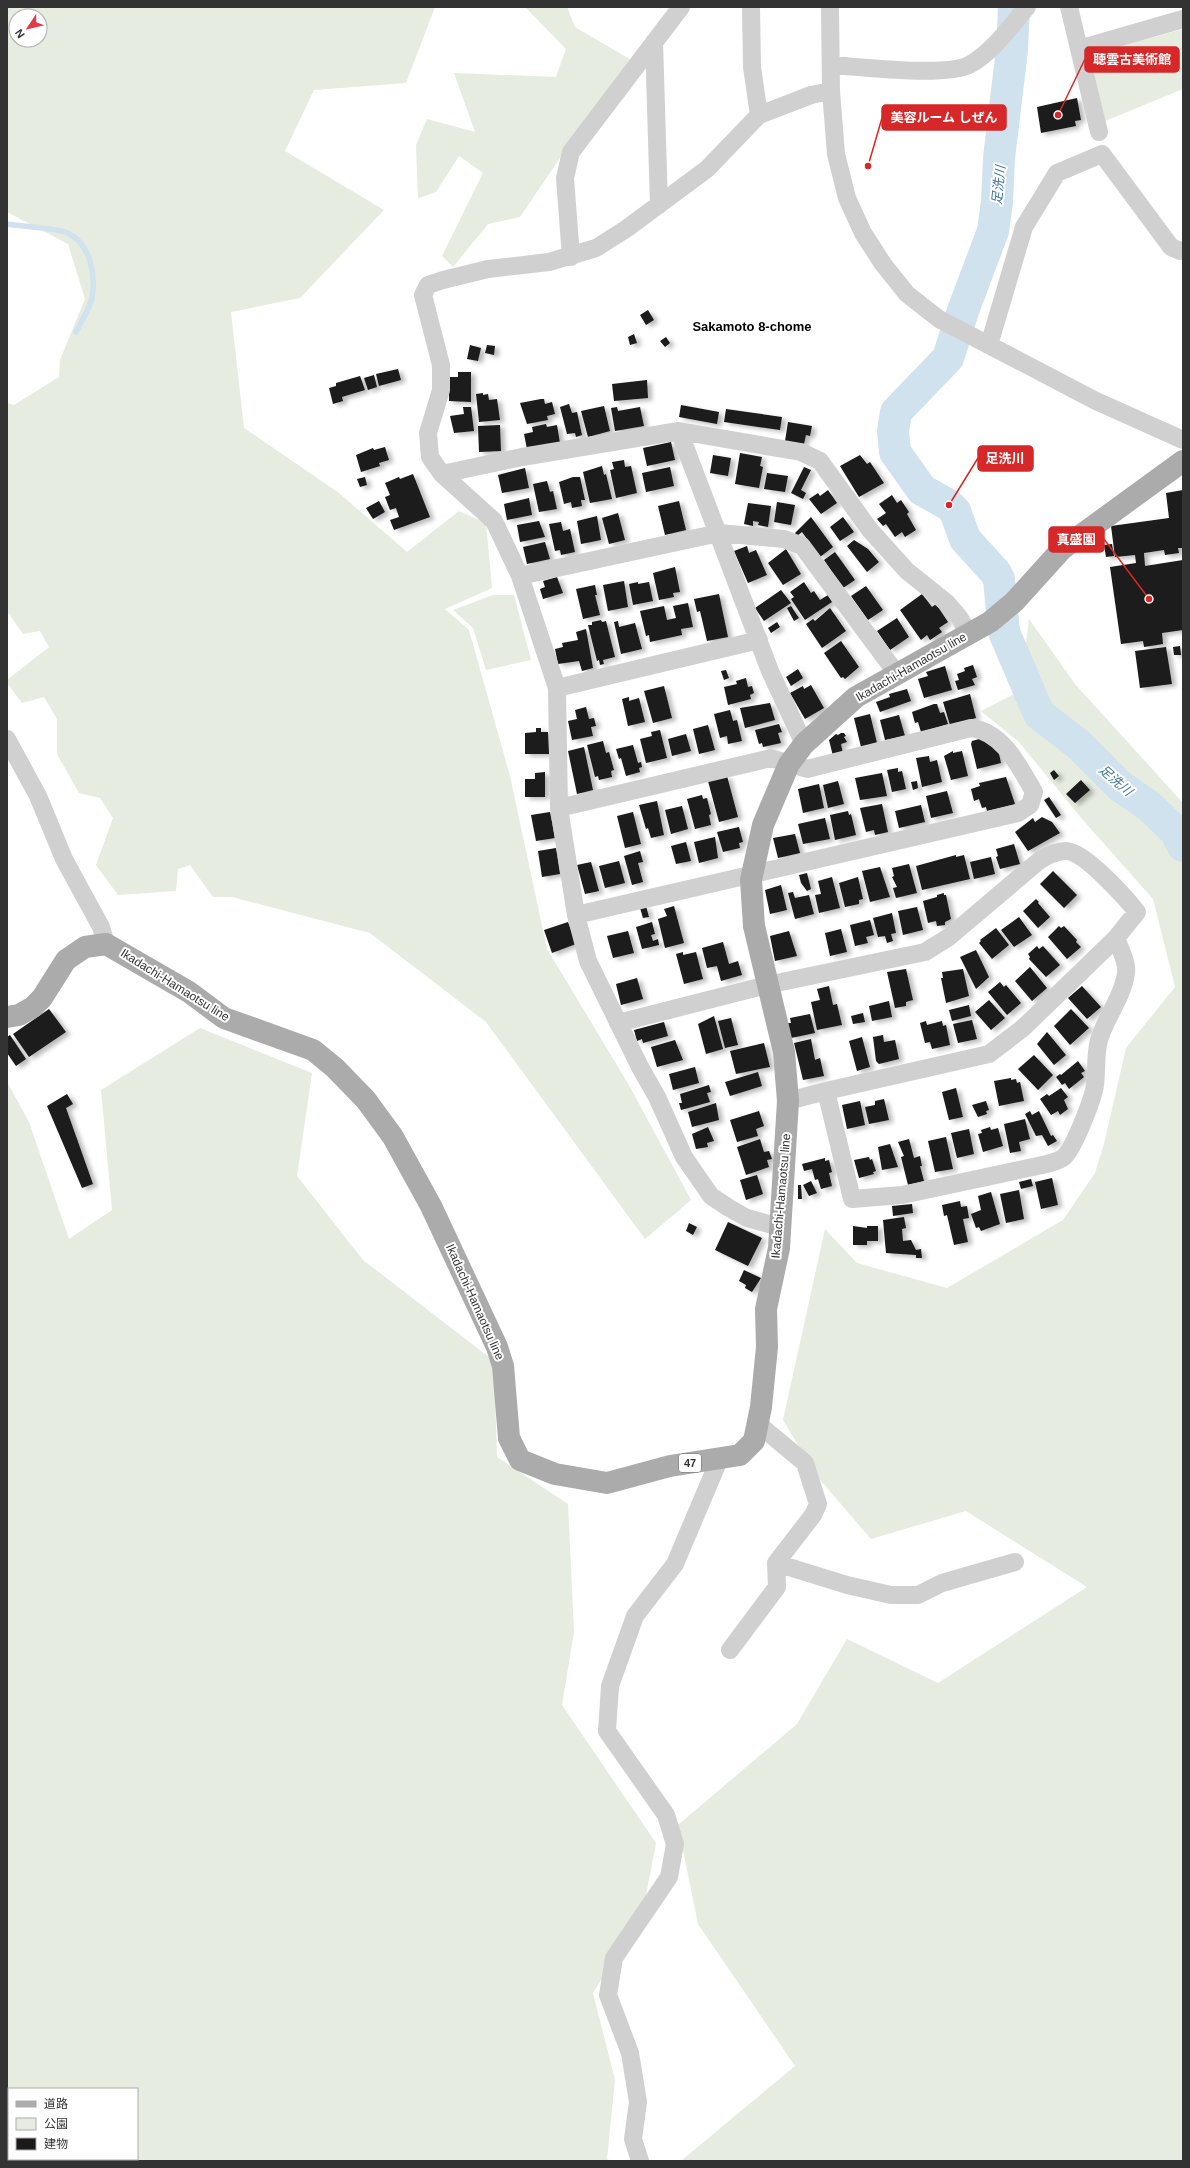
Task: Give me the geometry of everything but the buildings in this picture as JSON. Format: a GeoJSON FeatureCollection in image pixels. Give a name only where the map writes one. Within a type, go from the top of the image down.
{"type":"FeatureCollection","features":[{"type":"Feature","properties":{"kind":"main road","name":"Ikadachi-Hamaotsu line"},"geometry":{"type":"LineString","coordinates":[[7,1018],[19,1015],[33,1007],[42,998],[66,960],[85,947],[106,944],[189,992],[224,1018],[312,1050],[335,1068],[366,1100],[393,1137],[430,1206],[497,1347],[503,1366],[509,1438],[520,1460],[554,1474],[607,1482],[670,1466],[719,1460],[740,1455],[754,1441],[761,1407],[767,1347],[766,1308],[779,1248],[788,1101],[784,1052],[754,926],[751,880],[763,825],[789,764],[804,744],[856,697],[990,622],[1014,602],[1062,549],[1183,461]]}},
{"type":"Feature","properties":{"kind":"street"},"geometry":{"type":"LineString","coordinates":[[571,257],[566,178],[571,152],[681,7]]}},
{"type":"Feature","properties":{"kind":"street"},"geometry":{"type":"LineString","coordinates":[[751,7],[752,67],[759,115]]}},
{"type":"Feature","properties":{"kind":"street"},"geometry":{"type":"LineString","coordinates":[[830,7],[831,91],[836,154],[847,198],[863,233],[883,264],[907,294],[938,319],[969,336],[1096,401],[1183,440]]}},
{"type":"Feature","properties":{"kind":"street"},"geometry":{"type":"LineString","coordinates":[[1069,7],[1099,132]]}},
{"type":"Feature","properties":{"kind":"street"},"geometry":{"type":"LineString","coordinates":[[831,65],[944,71],[968,66],[987,53],[1022,14]]}},
{"type":"Feature","properties":{"kind":"street"},"geometry":{"type":"LineString","coordinates":[[1079,49],[1183,19]]}},
{"type":"Feature","properties":{"kind":"street"},"geometry":{"type":"LineString","coordinates":[[654,42],[659,205]]}},
{"type":"Feature","properties":{"kind":"street"},"geometry":{"type":"LineString","coordinates":[[780,1227],[747,1218],[728,1208],[712,1196],[684,1157],[657,1097],[618,1023],[588,961],[576,915],[559,808],[557,688],[520,576],[494,521],[442,474],[430,457],[428,433],[441,390],[441,365],[423,295],[428,285],[443,280],[488,269],[549,262],[571,257],[596,248],[626,229],[707,169],[759,115],[811,95],[831,91]]}},
{"type":"Feature","properties":{"kind":"street"},"geometry":{"type":"LineString","coordinates":[[989,345],[1024,226],[1057,173],[1102,154],[1171,246],[1180,251],[1183,250]]}},
{"type":"Feature","properties":{"kind":"street"},"geometry":{"type":"LineString","coordinates":[[442,474],[522,457],[679,431],[801,452],[820,461],[870,530],[907,571],[947,603],[959,617],[969,634]]}},
{"type":"Feature","properties":{"kind":"street"},"geometry":{"type":"LineString","coordinates":[[679,431],[719,533],[770,671],[804,744]]}},
{"type":"Feature","properties":{"kind":"street"},"geometry":{"type":"LineString","coordinates":[[520,576],[719,533],[784,539],[802,546],[897,674]]}},
{"type":"Feature","properties":{"kind":"street"},"geometry":{"type":"LineString","coordinates":[[557,688],[759,640]]}},
{"type":"Feature","properties":{"kind":"street"},"geometry":{"type":"LineString","coordinates":[[559,808],[771,758],[807,769],[971,728],[982,730],[1001,742],[1034,792],[1030,805],[1018,813],[576,915]]}},
{"type":"Feature","properties":{"kind":"street"},"geometry":{"type":"LineString","coordinates":[[7,738],[38,796],[64,859],[101,927],[106,944]]}},
{"type":"Feature","properties":{"kind":"street"},"geometry":{"type":"LineString","coordinates":[[618,1023],[767,985],[925,952],[949,938],[1040,860],[1054,852],[1066,851],[1077,853],[1124,896],[1137,912],[1116,938],[1023,1028],[989,1054],[972,1060],[826,1091],[788,1101]]}},
{"type":"Feature","properties":{"kind":"street"},"geometry":{"type":"LineString","coordinates":[[826,1091],[852,1199],[902,1195],[1047,1164],[1063,1158],[1069,1151],[1089,1107],[1095,1085],[1096,1057],[1099,1041],[1106,1020],[1122,990],[1127,971],[1116,938]]}},
{"type":"Feature","properties":{"kind":"street"},"geometry":{"type":"LineString","coordinates":[[730,1650],[777,1587],[776,1563],[814,1515],[818,1504],[805,1463],[758,1424]]}},
{"type":"Feature","properties":{"kind":"street"},"geometry":{"type":"LineString","coordinates":[[640,2161],[633,2139],[638,2102],[630,2053],[608,1995],[614,1958],[668,1876],[675,1844],[666,1815],[607,1731],[610,1686],[635,1616],[675,1564],[719,1460]]}},
{"type":"Feature","properties":{"kind":"street"},"geometry":{"type":"LineString","coordinates":[[776,1563],[847,1585],[891,1595],[918,1595],[942,1583],[1015,1562]]}},
{"type":"Feature","properties":{"kind":"green space"},"geometry":{"type":"Polygon","coordinates":[[[7,7],[435,7],[406,83],[314,90],[285,151],[384,210],[300,298],[231,312],[244,428],[339,493],[407,552],[459,511],[486,523],[492,588],[445,609],[469,630],[510,776],[547,949],[630,1087],[691,1200],[645,1239],[486,1022],[370,933],[232,897],[213,897],[190,865],[178,869],[176,891],[118,895],[96,865],[113,818],[100,798],[79,793],[57,754],[57,719],[44,697],[22,703],[7,683],[7,680],[49,647],[40,631],[23,634],[7,611],[7,403],[14,405],[59,377],[60,360],[85,299],[68,244],[7,212],[7,7]]]}},
{"type":"Feature","properties":{"kind":"green space"},"geometry":{"type":"Polygon","coordinates":[[[525,7],[567,7],[575,27],[633,61],[637,79],[622,100],[591,112],[520,217],[488,224],[453,267],[442,256],[483,173],[459,156],[436,192],[418,198],[416,145],[427,119],[475,132],[454,73],[556,77],[566,49],[525,7]]]}},
{"type":"Feature","properties":{"kind":"green space"},"geometry":{"type":"Polygon","coordinates":[[[1183,29],[1183,89],[1105,121],[1090,55],[1183,29]]]}},
{"type":"Feature","properties":{"kind":"green space"},"geometry":{"type":"Polygon","coordinates":[[[493,595],[514,595],[531,660],[486,670],[473,628],[453,610],[493,595]]]}},
{"type":"Feature","properties":{"kind":"green space"},"geometry":{"type":"Polygon","coordinates":[[[1029,619],[1075,684],[1183,803],[1183,2161],[681,2161],[795,2066],[698,1924],[678,1825],[797,1724],[847,1639],[938,1683],[1087,1587],[966,1511],[871,1539],[816,1475],[783,1420],[825,1229],[857,1263],[947,1288],[1063,1220],[1095,1173],[1104,1144],[1126,1048],[1175,987],[1153,899],[1083,820],[1019,742],[981,711],[1020,691],[1029,619]]]}},
{"type":"Feature","properties":{"kind":"green space"},"geometry":{"type":"Polygon","coordinates":[[[200,1028],[312,1073],[297,1176],[363,1260],[494,1361],[497,1457],[568,1504],[574,1632],[562,1705],[656,1843],[642,1916],[593,1993],[615,2080],[607,2159],[612,2161],[7,2161],[7,1082],[29,1122],[69,1239],[112,1210],[101,1090],[200,1028]]]}},
{"type":"Feature","properties":{"kind":"waterway","name":"足洗川"},"geometry":{"type":"LineString","coordinates":[[1014,7],[1012,50],[999,158],[997,202],[993,231],[964,308],[948,358],[896,412],[893,431],[895,452],[922,490],[949,505],[955,511],[965,539],[995,572],[999,579],[1004,632],[1039,714],[1078,744],[1120,786],[1149,806],[1175,831],[1183,846]]}},
{"type":"Feature","properties":{"kind":"waterway"},"geometry":{"type":"LineString","coordinates":[[7,224],[68,233],[76,238],[82,245],[90,261],[93,289],[89,307],[76,332]]}},
{"type":"Feature","properties":{"kind":"place","name":"聴雲古美術館"},"geometry":{"type":"Point","coordinates":[1058,115]}},
{"type":"Feature","properties":{"kind":"place","name":"美容ルーム しぜん"},"geometry":{"type":"Point","coordinates":[868,166]}},
{"type":"Feature","properties":{"kind":"place","name":"足洗川"},"geometry":{"type":"Point","coordinates":[949,505]}},
{"type":"Feature","properties":{"kind":"place","name":"真盛園"},"geometry":{"type":"Point","coordinates":[1149,599]}},
{"type":"Feature","properties":{"kind":"district","name":"Sakamoto 8-chome"},"geometry":{"type":"Point","coordinates":[752,326]}}]}
